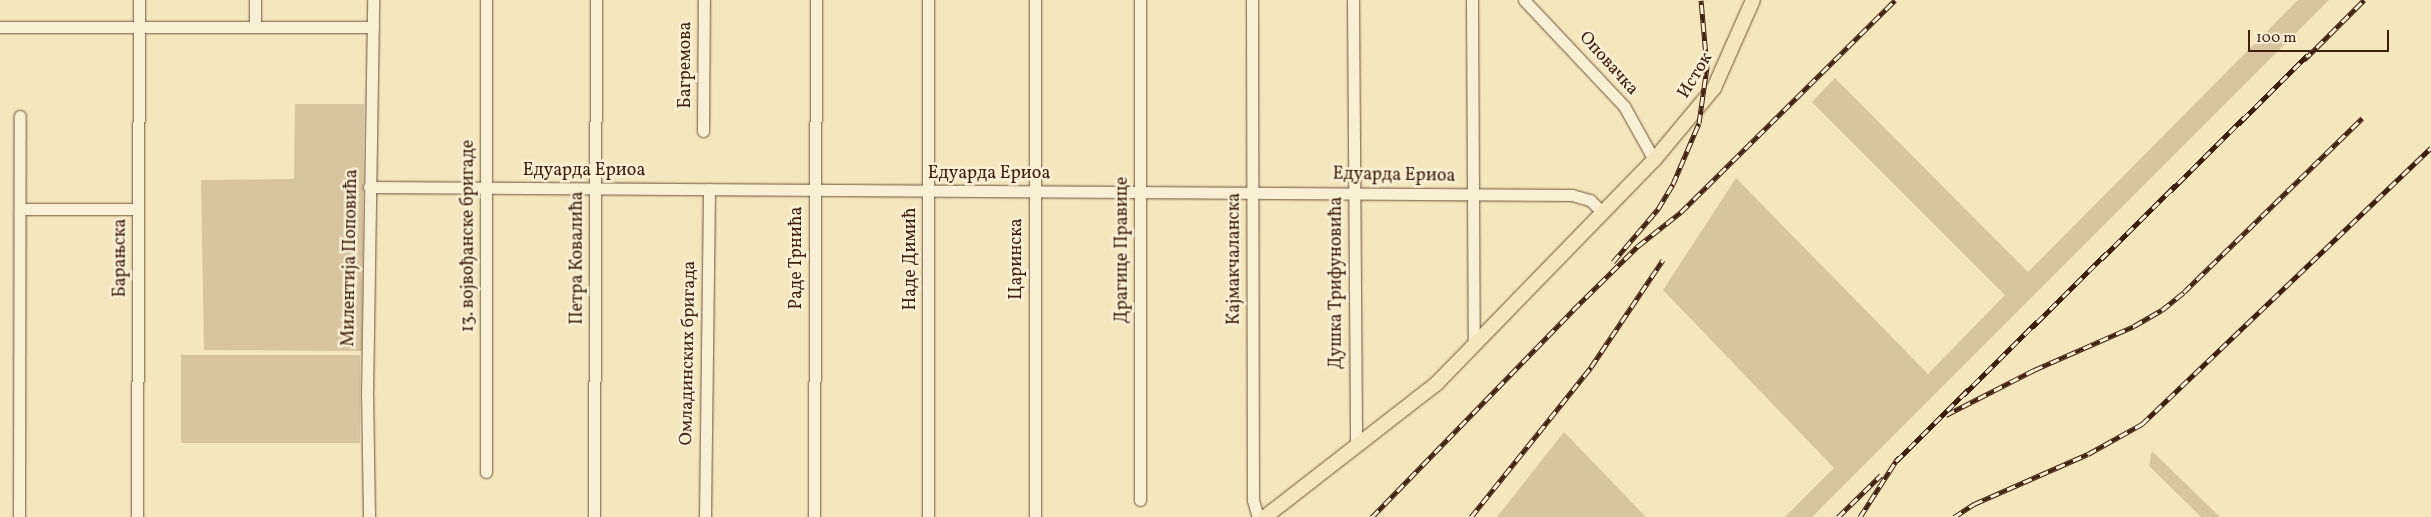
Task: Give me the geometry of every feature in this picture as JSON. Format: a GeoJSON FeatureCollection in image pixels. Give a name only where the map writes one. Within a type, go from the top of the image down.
{"type":"FeatureCollection","features":[{"type":"Feature","properties":{"kind":"main road","name":"Исток"},"geometry":{"type":"LineString","coordinates":[[1265,517],[1436,384],[1654,160],[1714,88],[1753,0]]}},
{"type":"Feature","properties":{"kind":"street","name":"Барањска"},"geometry":{"type":"LineString","coordinates":[[137,517],[139,0]]}},
{"type":"Feature","properties":{"kind":"street"},"geometry":{"type":"LineString","coordinates":[[255,0],[255,24]]}},
{"type":"Feature","properties":{"kind":"street","name":"Милентија Поповића"},"geometry":{"type":"LineString","coordinates":[[369,517],[369,187],[373,0]]}},
{"type":"Feature","properties":{"kind":"street","name":"13. војвођанске бригаде"},"geometry":{"type":"LineString","coordinates":[[486,0],[486,472]]}},
{"type":"Feature","properties":{"kind":"street","name":"Петра Ковалића"},"geometry":{"type":"LineString","coordinates":[[594,517],[596,0]]}},
{"type":"Feature","properties":{"kind":"street","name":"Багремова"},"geometry":{"type":"LineString","coordinates":[[703,131],[704,0]]}},
{"type":"Feature","properties":{"kind":"street","name":"Раде Трнића"},"geometry":{"type":"LineString","coordinates":[[814,517],[816,0]]}},
{"type":"Feature","properties":{"kind":"street","name":"Наде Димић"},"geometry":{"type":"LineString","coordinates":[[928,0],[928,517]]}},
{"type":"Feature","properties":{"kind":"street","name":"Царинска"},"geometry":{"type":"LineString","coordinates":[[1035,0],[1035,517]]}},
{"type":"Feature","properties":{"kind":"street","name":"Драгице Правице"},"geometry":{"type":"LineString","coordinates":[[1140,0],[1140,500]]}},
{"type":"Feature","properties":{"kind":"street","name":"Кајмакчаланска"},"geometry":{"type":"LineString","coordinates":[[1252,0],[1253,500],[1258,517]]}},
{"type":"Feature","properties":{"kind":"street","name":"Душка Трифуновића"},"geometry":{"type":"LineString","coordinates":[[1353,0],[1356,445]]}},
{"type":"Feature","properties":{"kind":"street"},"geometry":{"type":"LineString","coordinates":[[1472,0],[1475,194],[1474,346]]}},
{"type":"Feature","properties":{"kind":"street","name":"Оповачка"},"geometry":{"type":"LineString","coordinates":[[1524,0],[1624,106],[1654,160]]}},
{"type":"Feature","properties":{"kind":"street"},"geometry":{"type":"LineString","coordinates":[[0,27],[255,24],[373,27]]}},
{"type":"Feature","properties":{"kind":"street"},"geometry":{"type":"LineString","coordinates":[[19,517],[20,116]]}},
{"type":"Feature","properties":{"kind":"street","name":"Едуарда Ериоа"},"geometry":{"type":"LineString","coordinates":[[369,187],[1572,195],[1590,200],[1603,213]]}},
{"type":"Feature","properties":{"kind":"street","name":"Омладинских бригада"},"geometry":{"type":"LineString","coordinates":[[705,517],[709,190]]}},
{"type":"Feature","properties":{"kind":"street"},"geometry":{"type":"LineString","coordinates":[[20,209],[138,209]]}},
{"type":"Feature","properties":{"kind":"shaded area"},"geometry":{"type":"Polygon","coordinates":[[[2298,0],[2329,0],[1812,517],[1785,517],[1834,468],[1663,290],[1736,178],[1928,374],[2005,295],[1812,102],[1835,78],[2028,272],[2298,0]]]}},
{"type":"Feature","properties":{"kind":"shaded area"},"geometry":{"type":"Polygon","coordinates":[[[295,104],[364,104],[362,351],[204,350],[201,180],[294,179],[295,104]]]}},
{"type":"Feature","properties":{"kind":"shaded area"},"geometry":{"type":"Polygon","coordinates":[[[181,355],[360,355],[360,443],[181,443],[181,355]]]}},
{"type":"Feature","properties":{"kind":"shaded area"},"geometry":{"type":"Polygon","coordinates":[[[1564,432],[1646,517],[1497,517],[1564,432]]]}},
{"type":"Feature","properties":{"kind":"shaded area"},"geometry":{"type":"Polygon","coordinates":[[[2152,451],[2220,517],[2201,517],[2149,466],[2152,451]]]}},
{"type":"Feature","properties":{"kind":"railway"},"geometry":{"type":"LineString","coordinates":[[1613,262],[1658,209],[1673,184],[1699,123],[1707,67],[1701,0]]}},
{"type":"Feature","properties":{"kind":"railway"},"geometry":{"type":"LineString","coordinates":[[1372,517],[1573,310],[1638,246],[1681,212],[1895,0]]}},
{"type":"Feature","properties":{"kind":"railway"},"geometry":{"type":"LineString","coordinates":[[2304,60],[2364,0]]}},
{"type":"Feature","properties":{"kind":"railway"},"geometry":{"type":"LineString","coordinates":[[1860,517],[1896,461],[2308,55]]}},
{"type":"Feature","properties":{"kind":"railway"},"geometry":{"type":"LineString","coordinates":[[1946,415],[2034,370],[2134,326],[2162,310],[2184,292],[2362,118]]}},
{"type":"Feature","properties":{"kind":"railway"},"geometry":{"type":"LineString","coordinates":[[1954,517],[1974,504],[2088,454],[2142,424],[2431,148]]}},
{"type":"Feature","properties":{"kind":"railway"},"geometry":{"type":"LineString","coordinates":[[1471,517],[1591,367],[1663,260]]}},
{"type":"Feature","properties":{"kind":"railway"},"geometry":{"type":"LineString","coordinates":[[1838,517],[1881,475]]}}]}
